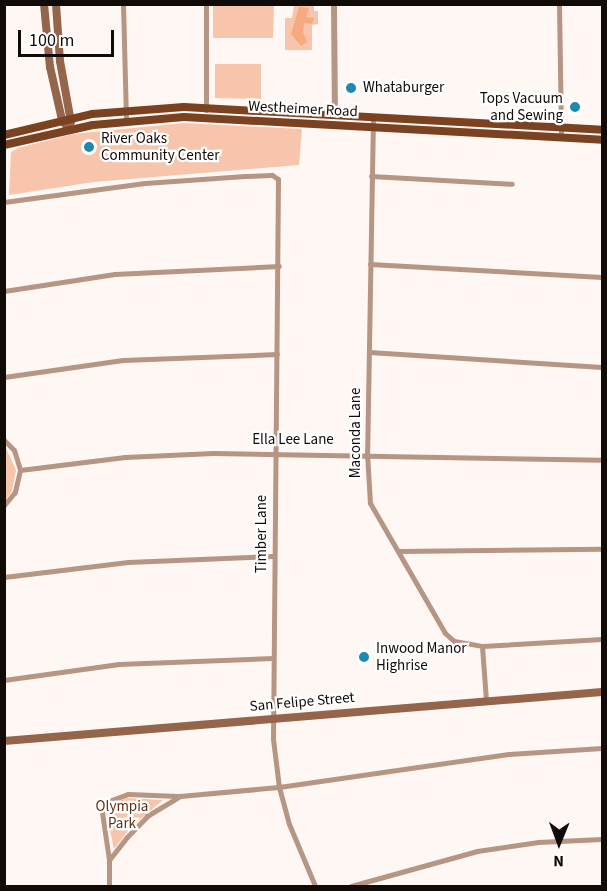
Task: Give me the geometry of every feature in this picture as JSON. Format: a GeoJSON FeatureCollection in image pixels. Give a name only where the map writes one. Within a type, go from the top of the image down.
{"type":"FeatureCollection","features":[{"type":"Feature","properties":{"kind":"main road"},"geometry":{"type":"LineString","coordinates":[[44,4],[50,67],[62,120],[69,129]]}},
{"type":"Feature","properties":{"kind":"main road"},"geometry":{"type":"LineString","coordinates":[[56,4],[60,61],[73,118],[69,129]]}},
{"type":"Feature","properties":{"kind":"main road","name":"Westheimer Road"},"geometry":{"type":"LineString","coordinates":[[4,135],[62,120],[124,110],[206,107],[603,130]]}},
{"type":"Feature","properties":{"kind":"main road"},"geometry":{"type":"LineString","coordinates":[[272,121],[273,111]]}},
{"type":"Feature","properties":{"kind":"main road"},"geometry":{"type":"LineString","coordinates":[[315,124],[335,114]]}},
{"type":"Feature","properties":{"kind":"main road","name":"Westheimer Road"},"geometry":{"type":"LineString","coordinates":[[4,145],[69,129],[126,121],[206,117],[603,140]]}},
{"type":"Feature","properties":{"kind":"main road","name":"San Felipe Street"},"geometry":{"type":"LineString","coordinates":[[4,741],[603,692]]}},
{"type":"Feature","properties":{"kind":"street"},"geometry":{"type":"LineString","coordinates":[[123,4],[126,121]]}},
{"type":"Feature","properties":{"kind":"street"},"geometry":{"type":"LineString","coordinates":[[206,4],[206,117]]}},
{"type":"Feature","properties":{"kind":"street"},"geometry":{"type":"LineString","coordinates":[[334,4],[335,114]]}},
{"type":"Feature","properties":{"kind":"street"},"geometry":{"type":"LineString","coordinates":[[559,4],[561,138]]}},
{"type":"Feature","properties":{"kind":"street","name":"Maconda Lane"},"geometry":{"type":"LineString","coordinates":[[373,117],[368,453],[370,502],[445,633],[454,641],[482,646],[603,639]]}},
{"type":"Feature","properties":{"kind":"street","name":"Timber Lane"},"geometry":{"type":"LineString","coordinates":[[4,202],[144,183],[276,176],[279,266],[272,718],[279,787],[315,886]]}},
{"type":"Feature","properties":{"kind":"street"},"geometry":{"type":"LineString","coordinates":[[371,176],[512,184]]}},
{"type":"Feature","properties":{"kind":"street"},"geometry":{"type":"LineString","coordinates":[[370,264],[603,277]]}},
{"type":"Feature","properties":{"kind":"street"},"geometry":{"type":"LineString","coordinates":[[4,291],[115,274],[279,266]]}},
{"type":"Feature","properties":{"kind":"street"},"geometry":{"type":"LineString","coordinates":[[369,352],[603,367]]}},
{"type":"Feature","properties":{"kind":"street"},"geometry":{"type":"LineString","coordinates":[[4,377],[123,360],[277,354]]}},
{"type":"Feature","properties":{"kind":"street"},"geometry":{"type":"LineString","coordinates":[[4,440],[14,450],[20,470],[15,492],[4,505]]}},
{"type":"Feature","properties":{"kind":"street","name":"Ella Lee Lane"},"geometry":{"type":"LineString","coordinates":[[20,470],[125,457],[275,452],[603,460]]}},
{"type":"Feature","properties":{"kind":"street"},"geometry":{"type":"LineString","coordinates":[[399,551],[603,549]]}},
{"type":"Feature","properties":{"kind":"street"},"geometry":{"type":"LineString","coordinates":[[4,577],[128,562],[274,556]]}},
{"type":"Feature","properties":{"kind":"street"},"geometry":{"type":"LineString","coordinates":[[482,646],[486,701]]}},
{"type":"Feature","properties":{"kind":"street"},"geometry":{"type":"LineString","coordinates":[[4,680],[119,664],[273,658]]}},
{"type":"Feature","properties":{"kind":"street"},"geometry":{"type":"LineString","coordinates":[[109,886],[109,860],[102,812],[106,802],[128,794],[180,796],[279,787],[509,754],[603,748]]}},
{"type":"Feature","properties":{"kind":"street"},"geometry":{"type":"LineString","coordinates":[[109,860],[147,816],[180,796]]}},
{"type":"Feature","properties":{"kind":"street"},"geometry":{"type":"LineString","coordinates":[[351,886],[477,851],[538,842],[603,839]]}},
{"type":"Feature","properties":{"kind":"green space"},"geometry":{"type":"Polygon","coordinates":[[[213,5],[274,5],[273,38],[213,38],[213,5]]]}},
{"type":"Feature","properties":{"kind":"green space"},"geometry":{"type":"Polygon","coordinates":[[[294,5],[314,5],[314,11],[318,11],[318,24],[312,25],[312,50],[285,50],[285,18],[292,18],[294,5]]]}},
{"type":"Feature","properties":{"kind":"green space"},"geometry":{"type":"Polygon","coordinates":[[[215,64],[261,64],[261,99],[215,98],[215,64]]]}},
{"type":"Feature","properties":{"kind":"green space"},"geometry":{"type":"Polygon","coordinates":[[[184,123],[302,129],[299,165],[94,182],[9,195],[11,152],[18,148],[73,134],[184,123]]]}},
{"type":"Feature","properties":{"kind":"green space"},"geometry":{"type":"Polygon","coordinates":[[[5,446],[16,470],[12,491],[5,501],[5,446]]]}},
{"type":"Feature","properties":{"kind":"green space","name":"Olympia Park"},"geometry":{"type":"Polygon","coordinates":[[[127,798],[163,800],[130,828],[114,849],[106,812],[110,804],[127,798]]]}},
{"type":"Feature","properties":{"kind":"shaded area"},"geometry":{"type":"Polygon","coordinates":[[[299,7],[309,8],[306,17],[314,18],[312,24],[304,23],[303,32],[307,42],[301,46],[291,34],[299,7]]]}},
{"type":"Feature","properties":{"kind":"place","name":"Whataburger"},"geometry":{"type":"Point","coordinates":[351,88]}},
{"type":"Feature","properties":{"kind":"place","name":"Tops Vacuum and Sewing"},"geometry":{"type":"Point","coordinates":[575,107]}},
{"type":"Feature","properties":{"kind":"place","name":"River Oaks Community Center"},"geometry":{"type":"Point","coordinates":[89,147]}},
{"type":"Feature","properties":{"kind":"place","name":"Inwood Manor Highrise"},"geometry":{"type":"Point","coordinates":[364,657]}}]}
